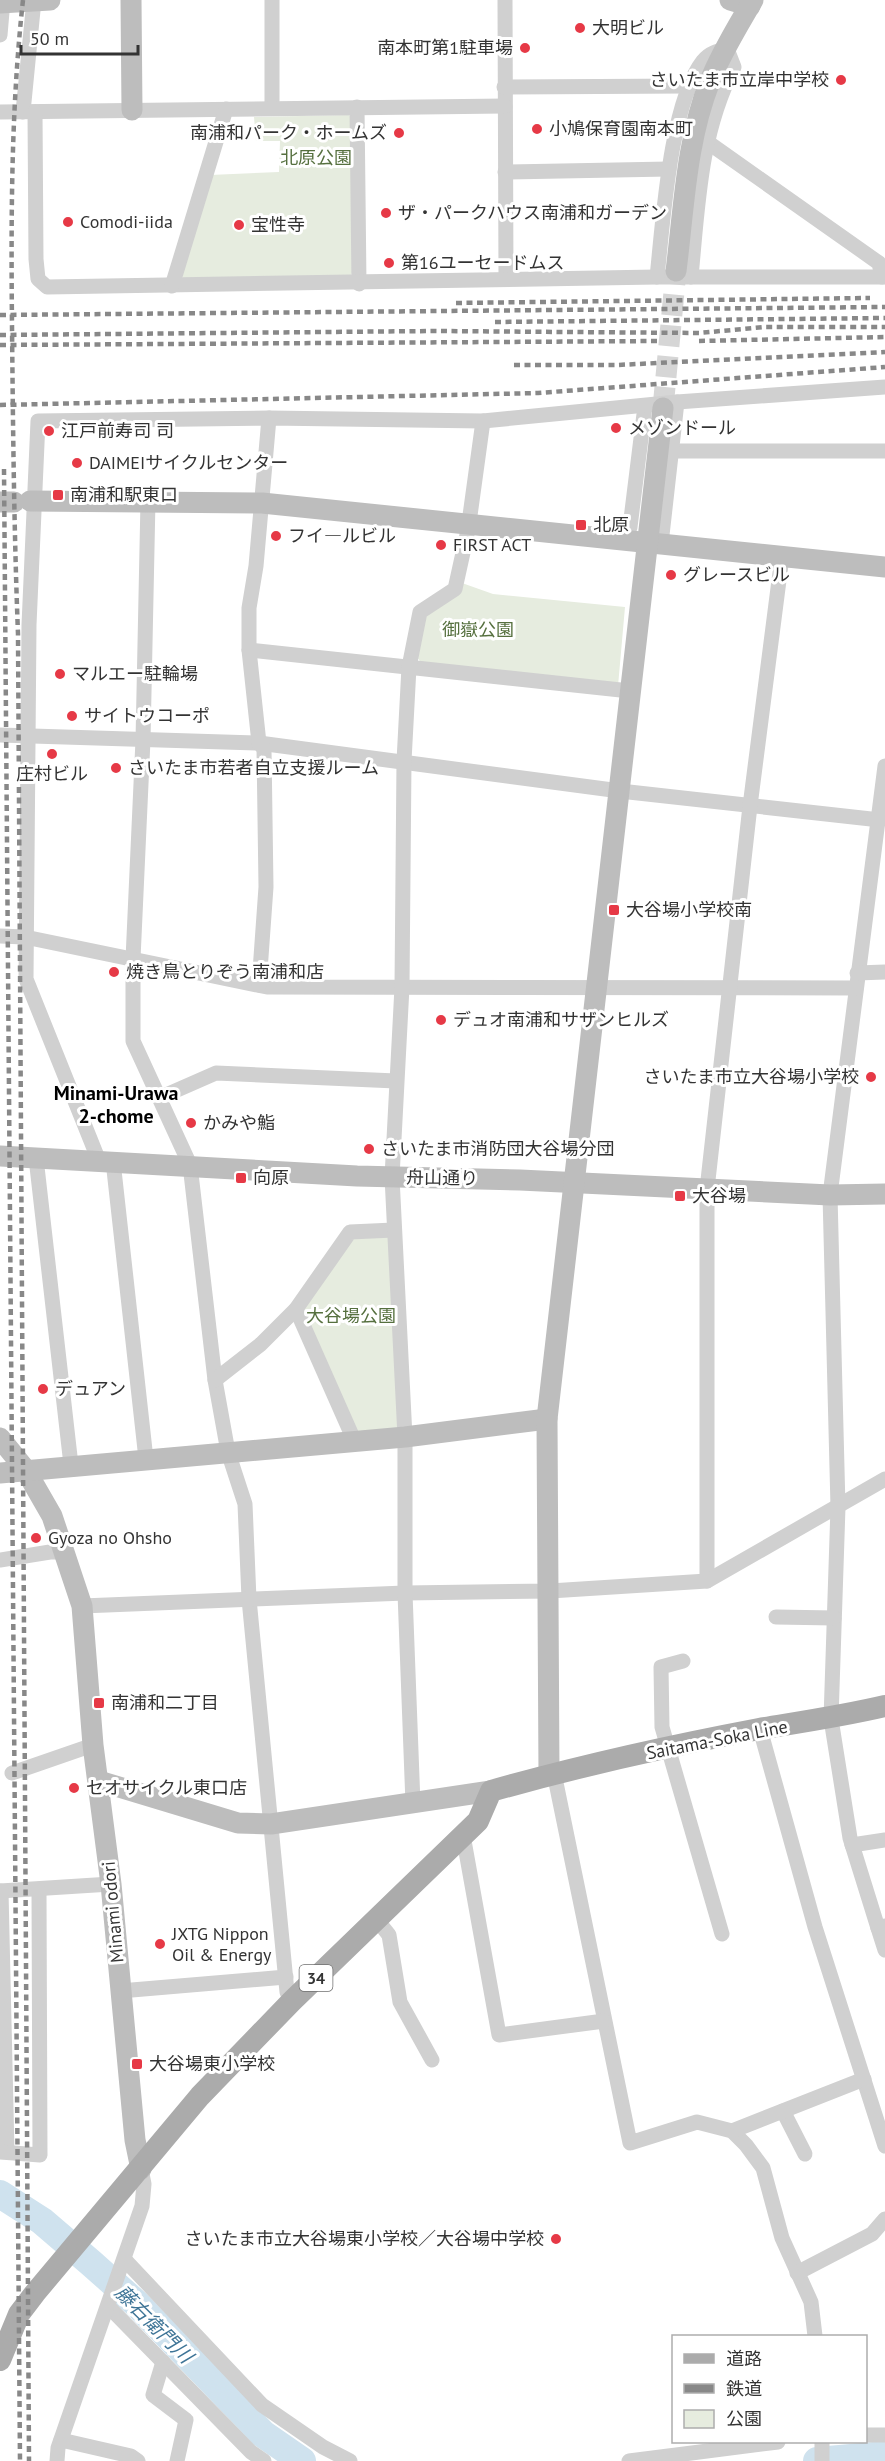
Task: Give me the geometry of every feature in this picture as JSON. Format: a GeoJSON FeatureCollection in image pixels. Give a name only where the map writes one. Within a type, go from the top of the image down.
{"type":"FeatureCollection","features":[{"type":"Feature","properties":{"kind":"main road","name":"Saitama-Soka Line"},"geometry":{"type":"LineString","coordinates":[[491,1791],[552,1774],[760,1729],[831,1719],[885,1706]]}},
{"type":"Feature","properties":{"kind":"main road","name":"34"},"geometry":{"type":"LineString","coordinates":[[0,2360],[19,2314],[58,2263],[141,2169],[201,2096],[292,2001],[478,1821],[491,1791]]}},
{"type":"Feature","properties":{"kind":"street"},"geometry":{"type":"LineString","coordinates":[[34,0],[29,112],[38,279],[47,288],[359,284],[675,276],[884,277],[879,263],[706,141]]}},
{"type":"Feature","properties":{"kind":"street"},"geometry":{"type":"LineString","coordinates":[[0,35],[2,2],[50,0]]}},
{"type":"Feature","properties":{"kind":"street"},"geometry":{"type":"LineString","coordinates":[[131,0],[132,110]]}},
{"type":"Feature","properties":{"kind":"street"},"geometry":{"type":"LineString","coordinates":[[272,0],[272,108]]}},
{"type":"Feature","properties":{"kind":"street"},"geometry":{"type":"LineString","coordinates":[[504,0],[506,279]]}},
{"type":"Feature","properties":{"kind":"street"},"geometry":{"type":"LineString","coordinates":[[675,276],[699,114],[710,80],[727,49],[744,2]]}},
{"type":"Feature","properties":{"kind":"street"},"geometry":{"type":"LineString","coordinates":[[675,276],[669,169],[688,86],[703,61],[711,53],[727,49]]}},
{"type":"Feature","properties":{"kind":"street"},"geometry":{"type":"LineString","coordinates":[[675,276],[706,141],[721,91],[734,67],[727,49]]}},
{"type":"Feature","properties":{"kind":"street"},"geometry":{"type":"LineString","coordinates":[[504,87],[688,86]]}},
{"type":"Feature","properties":{"kind":"street"},"geometry":{"type":"LineString","coordinates":[[0,112],[505,106]]}},
{"type":"Feature","properties":{"kind":"street"},"geometry":{"type":"LineString","coordinates":[[357,107],[359,284]]}},
{"type":"Feature","properties":{"kind":"street"},"geometry":{"type":"LineString","coordinates":[[172,286],[226,109]]}},
{"type":"Feature","properties":{"kind":"street"},"geometry":{"type":"LineString","coordinates":[[505,172],[669,169]]}},
{"type":"Feature","properties":{"kind":"street"},"geometry":{"type":"LineString","coordinates":[[146,1459],[106,1161],[26,979],[29,626],[20,502],[38,421],[269,418],[483,421],[885,387]]}},
{"type":"Feature","properties":{"kind":"street"},"geometry":{"type":"LineString","coordinates":[[663,405],[671,451],[630,691],[576,1184],[547,1419],[552,1774],[630,2143],[697,2122],[732,2131],[763,2168],[782,2238],[811,2302],[815,2335]]}},
{"type":"Feature","properties":{"kind":"street"},"geometry":{"type":"LineString","coordinates":[[626,540],[663,405]]}},
{"type":"Feature","properties":{"kind":"street"},"geometry":{"type":"LineString","coordinates":[[654,543],[663,405]]}},
{"type":"Feature","properties":{"kind":"street"},"geometry":{"type":"LineString","coordinates":[[259,985],[266,887],[264,749],[260,743],[249,650],[249,608],[262,503],[269,418]]}},
{"type":"Feature","properties":{"kind":"street"},"geometry":{"type":"LineString","coordinates":[[413,1804],[405,1593],[405,1437],[392,1177],[402,987],[404,761],[409,667],[420,612],[455,589],[469,523],[483,421]]}},
{"type":"Feature","properties":{"kind":"street"},"geometry":{"type":"LineString","coordinates":[[671,451],[885,451]]}},
{"type":"Feature","properties":{"kind":"street"},"geometry":{"type":"LineString","coordinates":[[20,502],[148,500],[262,503],[885,567]]}},
{"type":"Feature","properties":{"kind":"street"},"geometry":{"type":"LineString","coordinates":[[148,500],[143,740],[133,959],[133,1041],[190,1165],[215,1380],[228,1452],[245,1504],[249,1599],[287,1992],[292,2001]]}},
{"type":"Feature","properties":{"kind":"street"},"geometry":{"type":"LineString","coordinates":[[707,1581],[707,1189],[750,806],[782,557]]}},
{"type":"Feature","properties":{"kind":"street"},"geometry":{"type":"LineString","coordinates":[[249,650],[630,691]]}},
{"type":"Feature","properties":{"kind":"street"},"geometry":{"type":"LineString","coordinates":[[0,735],[260,743],[620,791],[882,819]]}},
{"type":"Feature","properties":{"kind":"street"},"geometry":{"type":"LineString","coordinates":[[885,766],[882,819],[857,980],[830,1195],[838,1507],[831,1719],[852,1845],[882,1927],[885,1950]]}},
{"type":"Feature","properties":{"kind":"street"},"geometry":{"type":"LineString","coordinates":[[0,936],[25,937],[259,985],[597,988],[731,986],[857,980],[885,972]]}},
{"type":"Feature","properties":{"kind":"street"},"geometry":{"type":"LineString","coordinates":[[159,1098],[216,1073],[396,1081]]}},
{"type":"Feature","properties":{"kind":"street","name":"舟山通り"},"geometry":{"type":"LineString","coordinates":[[0,1156],[392,1177],[830,1195],[885,1194]]}},
{"type":"Feature","properties":{"kind":"street"},"geometry":{"type":"LineString","coordinates":[[36,1158],[71,1465]]}},
{"type":"Feature","properties":{"kind":"street"},"geometry":{"type":"LineString","coordinates":[[215,1380],[261,1344],[296,1309],[350,1232],[394,1230]]}},
{"type":"Feature","properties":{"kind":"street"},"geometry":{"type":"LineString","coordinates":[[296,1309],[354,1440]]}},
{"type":"Feature","properties":{"kind":"street"},"geometry":{"type":"LineString","coordinates":[[0,1473],[405,1437],[547,1419]]}},
{"type":"Feature","properties":{"kind":"street","name":"Minami odori"},"geometry":{"type":"LineString","coordinates":[[0,1437],[25,1469],[52,1516],[82,1606],[93,1745],[111,1884],[135,2140],[141,2169]]}},
{"type":"Feature","properties":{"kind":"street"},"geometry":{"type":"LineString","coordinates":[[82,1606],[405,1593],[550,1591],[707,1581],[885,1479]]}},
{"type":"Feature","properties":{"kind":"street"},"geometry":{"type":"LineString","coordinates":[[0,1560],[50,1551],[65,1552]]}},
{"type":"Feature","properties":{"kind":"street"},"geometry":{"type":"LineString","coordinates":[[776,1617],[834,1618]]}},
{"type":"Feature","properties":{"kind":"street"},"geometry":{"type":"LineString","coordinates":[[683,1661],[661,1667],[662,1727],[722,1934]]}},
{"type":"Feature","properties":{"kind":"street"},"geometry":{"type":"LineString","coordinates":[[760,1729],[814,1927],[885,2146]]}},
{"type":"Feature","properties":{"kind":"street"},"geometry":{"type":"LineString","coordinates":[[4,1774],[93,1745]]}},
{"type":"Feature","properties":{"kind":"street"},"geometry":{"type":"LineString","coordinates":[[99,1781],[238,1823],[271,1824],[491,1791]]}},
{"type":"Feature","properties":{"kind":"street"},"geometry":{"type":"LineString","coordinates":[[463,1835],[499,2035],[604,2021]]}},
{"type":"Feature","properties":{"kind":"street"},"geometry":{"type":"LineString","coordinates":[[852,1845],[885,1840]]}},
{"type":"Feature","properties":{"kind":"street"},"geometry":{"type":"LineString","coordinates":[[39,1891],[40,2155],[4,2152],[1,1891],[39,1891],[111,1884]]}},
{"type":"Feature","properties":{"kind":"street"},"geometry":{"type":"LineString","coordinates":[[377,1920],[389,1935],[400,2002],[432,2060]]}},
{"type":"Feature","properties":{"kind":"street"},"geometry":{"type":"LineString","coordinates":[[120,1991],[286,1977]]}},
{"type":"Feature","properties":{"kind":"street"},"geometry":{"type":"LineString","coordinates":[[732,2131],[864,2079]]}},
{"type":"Feature","properties":{"kind":"street"},"geometry":{"type":"LineString","coordinates":[[783,2111],[805,2154]]}},
{"type":"Feature","properties":{"kind":"street"},"geometry":{"type":"LineString","coordinates":[[57,2461],[61,2439],[124,2265],[142,2206],[144,2184],[141,2169]]}},
{"type":"Feature","properties":{"kind":"street"},"geometry":{"type":"LineString","coordinates":[[797,2273],[873,2234],[885,2219]]}},
{"type":"Feature","properties":{"kind":"street"},"geometry":{"type":"LineString","coordinates":[[124,2265],[262,2405],[323,2447],[350,2461]]}},
{"type":"Feature","properties":{"kind":"street"},"geometry":{"type":"LineString","coordinates":[[110,2304],[251,2452],[264,2461]]}},
{"type":"Feature","properties":{"kind":"street"},"geometry":{"type":"LineString","coordinates":[[163,2362],[153,2395],[186,2420],[177,2461]]}},
{"type":"Feature","properties":{"kind":"street"},"geometry":{"type":"LineString","coordinates":[[867,2435],[885,2435]]}},
{"type":"Feature","properties":{"kind":"street"},"geometry":{"type":"LineString","coordinates":[[61,2439],[130,2456],[138,2461]]}},
{"type":"Feature","properties":{"kind":"street"},"geometry":{"type":"LineString","coordinates":[[629,2461],[770,2443]]}},
{"type":"Feature","properties":{"kind":"street"},"geometry":{"type":"LineString","coordinates":[[822,2443],[822,2461]]}},
{"type":"Feature","properties":{"kind":"green space","name":"北原公園"},"geometry":{"type":"Polygon","coordinates":[[[349,115],[352,118],[352,273],[350,276],[184,280],[181,274],[210,175],[279,172],[280,141],[256,141],[254,117],[349,115]]]}},
{"type":"Feature","properties":{"kind":"green space","name":"御嶽公園"},"geometry":{"type":"Polygon","coordinates":[[[462,583],[493,594],[625,607],[618,686],[422,664],[417,657],[424,616],[462,583]]]}},
{"type":"Feature","properties":{"kind":"green space","name":"大谷場公園"},"geometry":{"type":"Polygon","coordinates":[[[394,1230],[405,1437],[354,1440],[296,1309],[350,1232],[394,1230]]]}},
{"type":"Feature","properties":{"kind":"waterway","name":"藤右衛門川"},"geometry":{"type":"LineString","coordinates":[[0,2194],[42,2221],[91,2263],[137,2304],[263,2434],[302,2461]]}},
{"type":"Feature","properties":{"kind":"waterway","name":"藤右衛門川"},"geometry":{"type":"LineString","coordinates":[[817,2461],[885,2455]]}},
{"type":"Feature","properties":{"kind":"tunnel"},"geometry":{"type":"LineString","coordinates":[[663,408],[676,271]]}},
{"type":"Feature","properties":{"kind":"railway"},"geometry":{"type":"LineString","coordinates":[[23,0],[14,122],[12,285],[18,634],[29,2461]]}},
{"type":"Feature","properties":{"kind":"railway"},"geometry":{"type":"LineString","coordinates":[[456,303],[870,298]]}},
{"type":"Feature","properties":{"kind":"railway"},"geometry":{"type":"LineString","coordinates":[[0,315],[885,307]]}},
{"type":"Feature","properties":{"kind":"railway"},"geometry":{"type":"LineString","coordinates":[[495,322],[885,318]]}},
{"type":"Feature","properties":{"kind":"railway"},"geometry":{"type":"LineString","coordinates":[[0,335],[435,331],[699,333],[765,327],[885,327]]}},
{"type":"Feature","properties":{"kind":"railway"},"geometry":{"type":"LineString","coordinates":[[699,341],[885,337]]}},
{"type":"Feature","properties":{"kind":"railway"},"geometry":{"type":"LineString","coordinates":[[0,345],[660,341]]}},
{"type":"Feature","properties":{"kind":"railway"},"geometry":{"type":"LineString","coordinates":[[514,365],[617,365],[885,352]]}},
{"type":"Feature","properties":{"kind":"railway"},"geometry":{"type":"LineString","coordinates":[[0,405],[538,393],[885,367]]}},
{"type":"Feature","properties":{"kind":"railway"},"geometry":{"type":"LineString","coordinates":[[4,469],[20,2461]]}},
{"type":"Feature","properties":{"kind":"place","name":"大明ビル"},"geometry":{"type":"Point","coordinates":[580,28]}},
{"type":"Feature","properties":{"kind":"place","name":"南本町第1駐車場"},"geometry":{"type":"Point","coordinates":[525,48]}},
{"type":"Feature","properties":{"kind":"place","name":"さいたま市立岸中学校"},"geometry":{"type":"Point","coordinates":[841,80]}},
{"type":"Feature","properties":{"kind":"place","name":"小鳩保育園南本町"},"geometry":{"type":"Point","coordinates":[537,129]}},
{"type":"Feature","properties":{"kind":"place","name":"南浦和パーク・ホームズ"},"geometry":{"type":"Point","coordinates":[399,133]}},
{"type":"Feature","properties":{"kind":"place","name":"ザ・パークハウス南浦和ガーデン"},"geometry":{"type":"Point","coordinates":[386,213]}},
{"type":"Feature","properties":{"kind":"place","name":"Comodi-iida"},"geometry":{"type":"Point","coordinates":[68,222]}},
{"type":"Feature","properties":{"kind":"place","name":"宝性寺"},"geometry":{"type":"Point","coordinates":[239,225]}},
{"type":"Feature","properties":{"kind":"place","name":"第16ユーセードムス"},"geometry":{"type":"Point","coordinates":[389,263]}},
{"type":"Feature","properties":{"kind":"place","name":"メゾンドール"},"geometry":{"type":"Point","coordinates":[616,428]}},
{"type":"Feature","properties":{"kind":"place","name":"江戸前寿司 司"},"geometry":{"type":"Point","coordinates":[49,431]}},
{"type":"Feature","properties":{"kind":"place","name":"DAIMEIサイクルセンター"},"geometry":{"type":"Point","coordinates":[77,463]}},
{"type":"Feature","properties":{"kind":"place","name":"南浦和駅東口"},"geometry":{"type":"Point","coordinates":[58,495]}},
{"type":"Feature","properties":{"kind":"place","name":"北原"},"geometry":{"type":"Point","coordinates":[581,525]}},
{"type":"Feature","properties":{"kind":"place","name":"フイ―ルビル"},"geometry":{"type":"Point","coordinates":[276,536]}},
{"type":"Feature","properties":{"kind":"place","name":"FIRST ACT"},"geometry":{"type":"Point","coordinates":[441,545]}},
{"type":"Feature","properties":{"kind":"place","name":"グレースビル"},"geometry":{"type":"Point","coordinates":[671,575]}},
{"type":"Feature","properties":{"kind":"place","name":"マルエー駐輪場"},"geometry":{"type":"Point","coordinates":[60,674]}},
{"type":"Feature","properties":{"kind":"place","name":"サイトウコーポ"},"geometry":{"type":"Point","coordinates":[72,716]}},
{"type":"Feature","properties":{"kind":"place","name":"庄村ビル"},"geometry":{"type":"Point","coordinates":[52,754]}},
{"type":"Feature","properties":{"kind":"place","name":"さいたま市若者自立支援ルーム"},"geometry":{"type":"Point","coordinates":[116,768]}},
{"type":"Feature","properties":{"kind":"place","name":"大谷場小学校南"},"geometry":{"type":"Point","coordinates":[614,910]}},
{"type":"Feature","properties":{"kind":"place","name":"焼き鳥とりぞう南浦和店"},"geometry":{"type":"Point","coordinates":[114,972]}},
{"type":"Feature","properties":{"kind":"place","name":"デュオ南浦和サザンヒルズ"},"geometry":{"type":"Point","coordinates":[441,1020]}},
{"type":"Feature","properties":{"kind":"place","name":"さいたま市立大谷場小学校"},"geometry":{"type":"Point","coordinates":[871,1077]}},
{"type":"Feature","properties":{"kind":"place","name":"かみや鮨"},"geometry":{"type":"Point","coordinates":[191,1123]}},
{"type":"Feature","properties":{"kind":"place","name":"さいたま市消防団大谷場分団"},"geometry":{"type":"Point","coordinates":[369,1149]}},
{"type":"Feature","properties":{"kind":"place","name":"向原"},"geometry":{"type":"Point","coordinates":[241,1178]}},
{"type":"Feature","properties":{"kind":"place","name":"大谷場"},"geometry":{"type":"Point","coordinates":[680,1196]}},
{"type":"Feature","properties":{"kind":"place","name":"デュアン"},"geometry":{"type":"Point","coordinates":[43,1389]}},
{"type":"Feature","properties":{"kind":"place","name":"Gyoza no Ohsho"},"geometry":{"type":"Point","coordinates":[36,1538]}},
{"type":"Feature","properties":{"kind":"place","name":"南浦和二丁目"},"geometry":{"type":"Point","coordinates":[99,1703]}},
{"type":"Feature","properties":{"kind":"place","name":"セオサイクル東口店"},"geometry":{"type":"Point","coordinates":[74,1788]}},
{"type":"Feature","properties":{"kind":"place","name":"JXTG Nippon Oil & Energy"},"geometry":{"type":"Point","coordinates":[160,1944]}},
{"type":"Feature","properties":{"kind":"place","name":"大谷場東小学校"},"geometry":{"type":"Point","coordinates":[137,2064]}},
{"type":"Feature","properties":{"kind":"place","name":"さいたま市立大谷場東小学校／大谷場中学校"},"geometry":{"type":"Point","coordinates":[556,2239]}},
{"type":"Feature","properties":{"kind":"district","name":"Minami-Urawa 2-chome"},"geometry":{"type":"Point","coordinates":[116,1104]}}]}
